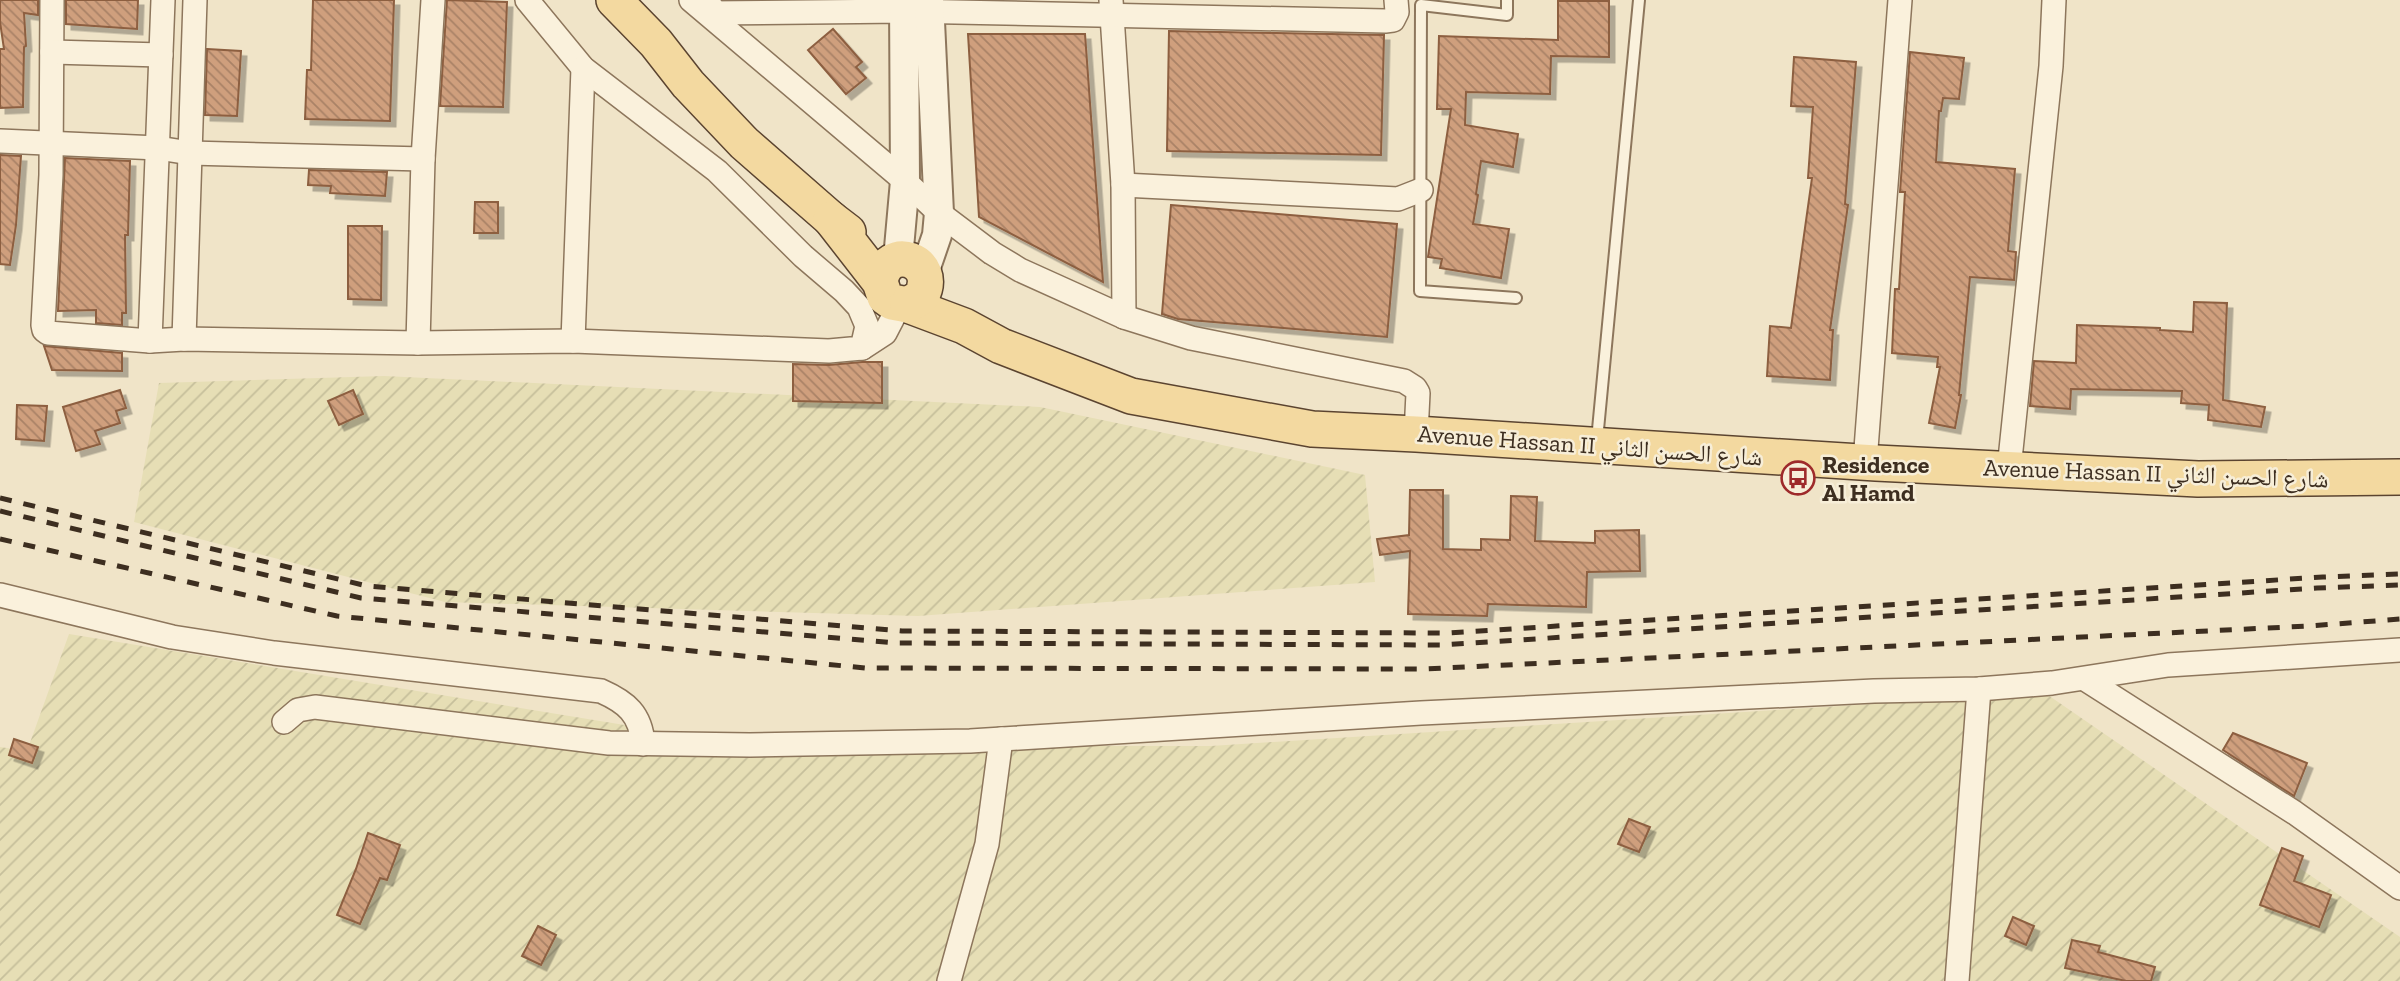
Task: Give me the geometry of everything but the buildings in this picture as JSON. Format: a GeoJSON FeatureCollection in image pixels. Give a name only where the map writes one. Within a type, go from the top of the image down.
{"type":"FeatureCollection","features":[{"type":"Feature","properties":{"kind":"main road","name":"Avenue Hassan II شارع الحسن الثاني"},"geometry":{"type":"LineString","coordinates":[[614,0],[656,43],[688,84],[744,143],[904,282],[964,326],[1001,346],[1131,396],[1312,429],[2198,479],[2400,477]]}},
{"type":"Feature","properties":{"kind":"street"},"geometry":{"type":"LineString","coordinates":[[52,0],[51,143],[44,330],[62,335],[150,341],[573,341],[830,351],[862,348],[885,333],[904,282],[937,235],[939,213],[917,6]]}},
{"type":"Feature","properties":{"kind":"street"},"geometry":{"type":"LineString","coordinates":[[150,341],[163,0]]}},
{"type":"Feature","properties":{"kind":"street"},"geometry":{"type":"LineString","coordinates":[[184,339],[195,0]]}},
{"type":"Feature","properties":{"kind":"street"},"geometry":{"type":"LineString","coordinates":[[418,343],[423,159],[433,0]]}},
{"type":"Feature","properties":{"kind":"street"},"geometry":{"type":"LineString","coordinates":[[527,0],[583,68],[717,171],[803,256],[844,291],[859,307],[867,326],[862,348]]}},
{"type":"Feature","properties":{"kind":"street"},"geometry":{"type":"LineString","coordinates":[[705,4],[1298,10],[1392,20],[1397,12],[1396,0]]}},
{"type":"Feature","properties":{"kind":"street"},"geometry":{"type":"LineString","coordinates":[[1865,462],[1900,0]]}},
{"type":"Feature","properties":{"kind":"street"},"geometry":{"type":"LineString","coordinates":[[2009,469],[2051,66],[2054,0]]}},
{"type":"Feature","properties":{"kind":"street"},"geometry":{"type":"LineString","coordinates":[[705,4],[939,213],[968,237],[1020,270],[1124,317],[1191,338],[1404,381],[1418,393],[1416,434]]}},
{"type":"Feature","properties":{"kind":"street"},"geometry":{"type":"LineString","coordinates":[[904,282],[905,181],[917,6]]}},
{"type":"Feature","properties":{"kind":"street"},"geometry":{"type":"LineString","coordinates":[[1112,8],[1123,186],[1124,317]]}},
{"type":"Feature","properties":{"kind":"street"},"geometry":{"type":"LineString","coordinates":[[52,52],[161,55]]}},
{"type":"Feature","properties":{"kind":"street"},"geometry":{"type":"LineString","coordinates":[[573,341],[583,68]]}},
{"type":"Feature","properties":{"kind":"street"},"geometry":{"type":"LineString","coordinates":[[0,141],[158,148],[190,153],[423,159]]}},
{"type":"Feature","properties":{"kind":"street"},"geometry":{"type":"LineString","coordinates":[[1123,186],[1398,199],[1420,190]]}},
{"type":"Feature","properties":{"kind":"street"},"geometry":{"type":"LineString","coordinates":[[0,595],[172,637],[274,653],[601,691],[631,709],[640,724],[643,744]]}},
{"type":"Feature","properties":{"kind":"street"},"geometry":{"type":"LineString","coordinates":[[284,722],[298,710],[315,707],[596,741],[643,744],[750,746],[1000,739],[1421,713],[1874,691],[1979,689],[2085,679],[2168,665],[2400,650]]}},
{"type":"Feature","properties":{"kind":"street"},"geometry":{"type":"LineString","coordinates":[[2085,679],[2295,813],[2400,888]]}},
{"type":"Feature","properties":{"kind":"street"},"geometry":{"type":"LineString","coordinates":[[1957,981],[1979,689]]}},
{"type":"Feature","properties":{"kind":"street"},"geometry":{"type":"LineString","coordinates":[[949,981],[987,844],[1000,739]]}},
{"type":"Feature","properties":{"kind":"lane"},"geometry":{"type":"LineString","coordinates":[[1507,0],[1507,15],[1422,5],[1420,291],[1516,298]]}},
{"type":"Feature","properties":{"kind":"lane"},"geometry":{"type":"LineString","coordinates":[[1597,446],[1639,0]]}},
{"type":"Feature","properties":{"kind":"shaded area"},"geometry":{"type":"Polygon","coordinates":[[[384,376],[1040,407],[1365,475],[1375,582],[918,616],[445,602],[134,522],[159,383],[384,376]]]}},
{"type":"Feature","properties":{"kind":"shaded area"},"geometry":{"type":"Polygon","coordinates":[[[69,634],[753,746],[1211,746],[2045,693],[2400,937],[2400,981],[0,981],[0,747],[27,751],[69,634]]]}},
{"type":"Feature","properties":{"kind":"railway"},"geometry":{"type":"LineString","coordinates":[[0,498],[367,586],[902,631],[1448,633],[2400,574]]}},
{"type":"Feature","properties":{"kind":"railway"},"geometry":{"type":"LineString","coordinates":[[0,511],[361,598],[896,643],[1442,645],[2317,588],[2400,585]]}},
{"type":"Feature","properties":{"kind":"railway"},"geometry":{"type":"LineString","coordinates":[[0,539],[337,616],[865,668],[1423,669],[2309,626],[2400,619]]}},
{"type":"Feature","properties":{"kind":"place","name":"Residence Al Hamd"},"geometry":{"type":"Point","coordinates":[1798,478]}}]}
